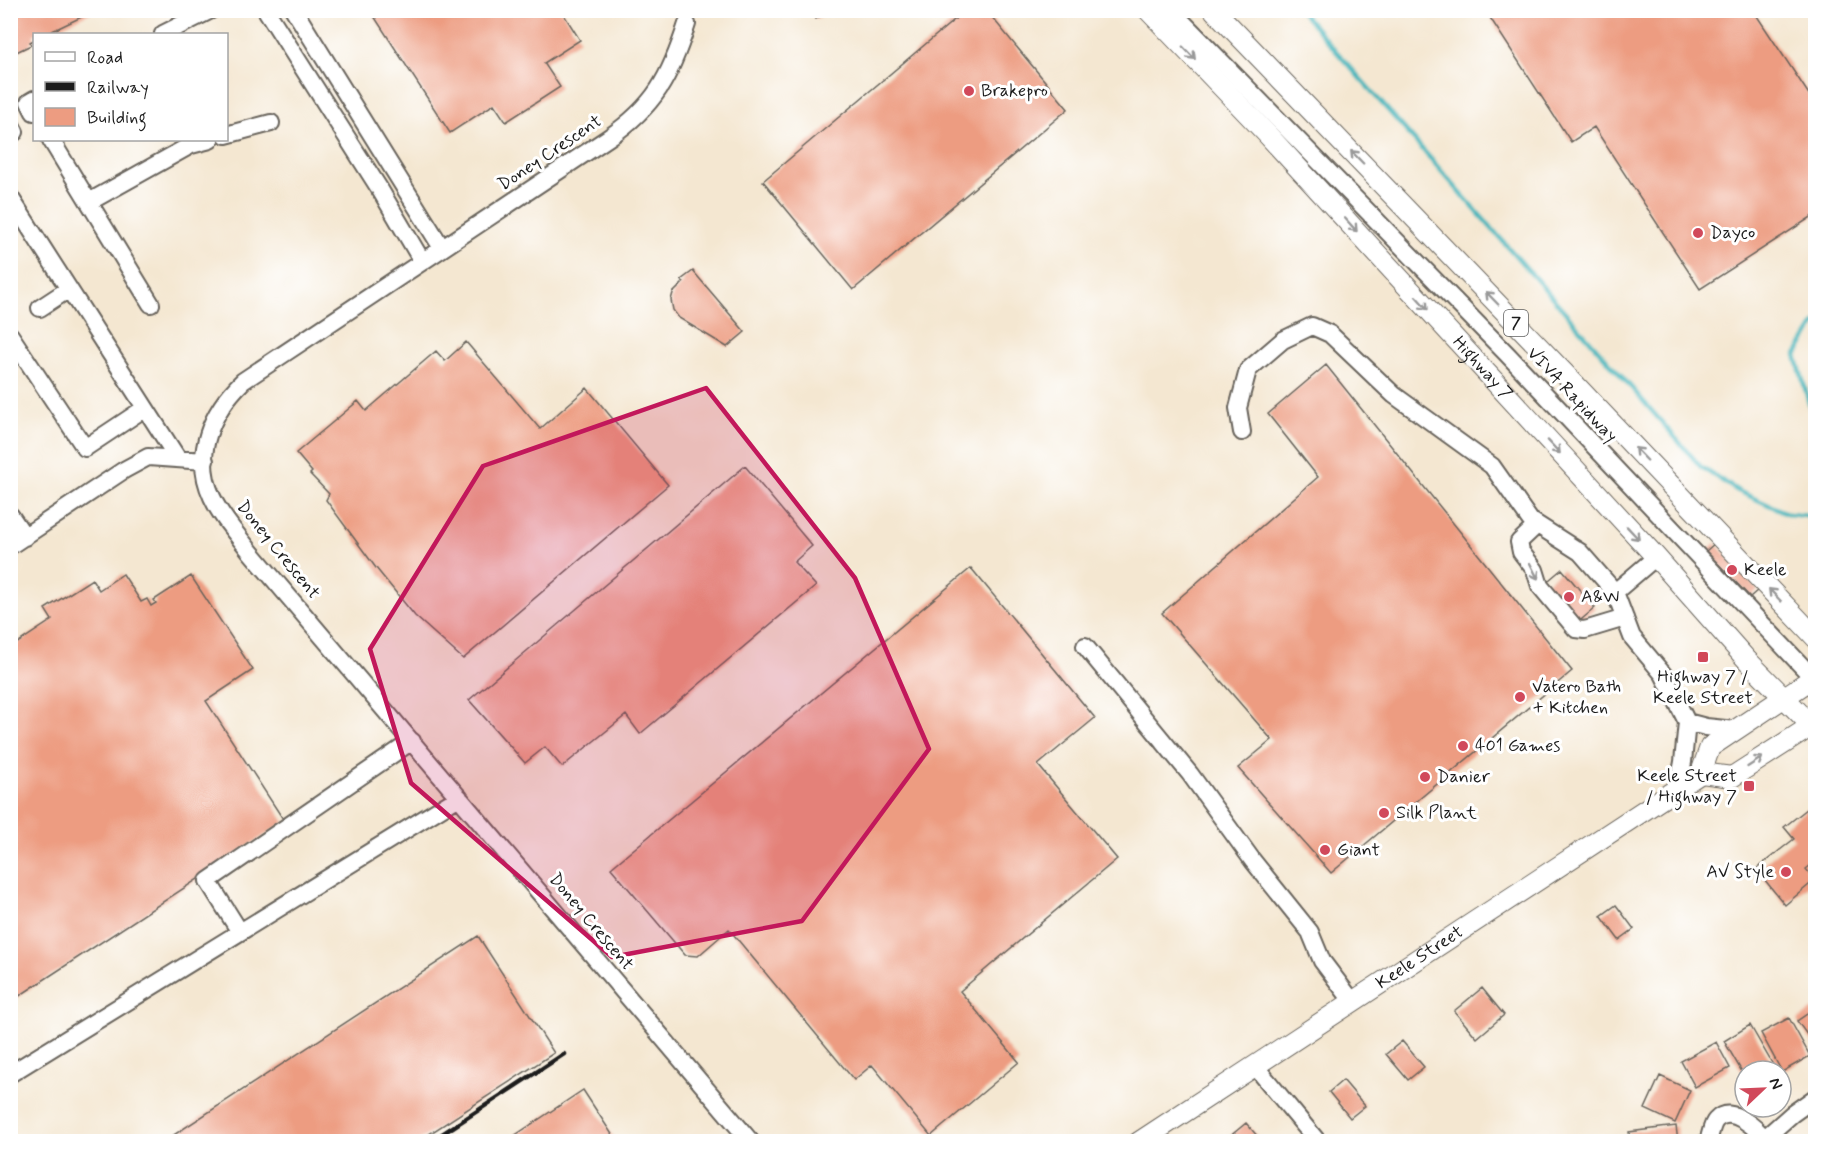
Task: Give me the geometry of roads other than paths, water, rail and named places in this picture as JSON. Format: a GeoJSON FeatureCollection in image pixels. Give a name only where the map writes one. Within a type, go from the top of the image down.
{"type":"FeatureCollection","features":[{"type":"Feature","properties":{"kind":"main road","name":"Highway 7"},"geometry":{"type":"LineString","coordinates":[[1148,10],[1266,133],[1656,557],[1747,660],[1814,726]]}},
{"type":"Feature","properties":{"kind":"main road","name":"7"},"geometry":{"type":"LineString","coordinates":[[1214,10],[1815,638]]}},
{"type":"Feature","properties":{"kind":"main road"},"geometry":{"type":"LineString","coordinates":[[1814,678],[1710,747],[1701,773],[1732,777],[1814,726]]}},
{"type":"Feature","properties":{"kind":"main road","name":"Keele Street"},"geometry":{"type":"LineString","coordinates":[[1139,1142],[1701,773]]}},
{"type":"Feature","properties":{"kind":"street"},"geometry":{"type":"LineString","coordinates":[[165,33],[210,10]]}},
{"type":"Feature","properties":{"kind":"street"},"geometry":{"type":"LineString","coordinates":[[266,10],[379,188],[422,261]]}},
{"type":"Feature","properties":{"kind":"street"},"geometry":{"type":"LineString","coordinates":[[294,10],[442,248]]}},
{"type":"Feature","properties":{"kind":"street","name":"VIVA Rapidway"},"geometry":{"type":"LineString","coordinates":[[1171,10],[1508,354],[1814,678]]}},
{"type":"Feature","properties":{"kind":"street","name":"Doney Crescent"},"geometry":{"type":"LineString","coordinates":[[687,24],[681,44],[661,87],[639,114],[608,138],[243,381],[222,405],[207,436],[206,480],[228,524],[751,1142]]}},
{"type":"Feature","properties":{"kind":"street"},"geometry":{"type":"LineString","coordinates":[[10,123],[15,132],[10,134]]}},
{"type":"Feature","properties":{"kind":"street"},"geometry":{"type":"LineString","coordinates":[[228,134],[271,123]]}},
{"type":"Feature","properties":{"kind":"street"},"geometry":{"type":"LineString","coordinates":[[52,141],[151,304]]}},
{"type":"Feature","properties":{"kind":"street"},"geometry":{"type":"LineString","coordinates":[[89,202],[191,145],[206,141]]}},
{"type":"Feature","properties":{"kind":"street"},"geometry":{"type":"LineString","coordinates":[[10,197],[177,459]]}},
{"type":"Feature","properties":{"kind":"street"},"geometry":{"type":"LineString","coordinates":[[40,308],[69,290]]}},
{"type":"Feature","properties":{"kind":"street"},"geometry":{"type":"LineString","coordinates":[[1242,432],[1238,408],[1248,370],[1283,340],[1312,326],[1330,334],[1395,395],[1492,466],[1530,520],[1580,552],[1615,592],[1632,637],[1663,674],[1687,722],[1678,788]]}},
{"type":"Feature","properties":{"kind":"street"},"geometry":{"type":"LineString","coordinates":[[10,335],[85,448],[145,408]]}},
{"type":"Feature","properties":{"kind":"street"},"geometry":{"type":"LineString","coordinates":[[11,517],[18,541],[124,470],[148,457],[205,461]]}},
{"type":"Feature","properties":{"kind":"street"},"geometry":{"type":"LineString","coordinates":[[1537,525],[1519,542],[1521,552],[1535,570],[1540,586],[1576,629],[1585,630],[1625,618]]}},
{"type":"Feature","properties":{"kind":"street"},"geometry":{"type":"LineString","coordinates":[[1615,592],[1656,557]]}},
{"type":"Feature","properties":{"kind":"street"},"geometry":{"type":"LineString","coordinates":[[1085,646],[1190,774],[1253,861],[1310,932],[1322,962],[1353,1002]]}},
{"type":"Feature","properties":{"kind":"street"},"geometry":{"type":"LineString","coordinates":[[1687,722],[1706,727],[1735,730]]}},
{"type":"Feature","properties":{"kind":"street"},"geometry":{"type":"LineString","coordinates":[[240,932],[208,881],[412,741]]}},
{"type":"Feature","properties":{"kind":"street"},"geometry":{"type":"LineString","coordinates":[[10,1074],[459,797]]}},
{"type":"Feature","properties":{"kind":"street"},"geometry":{"type":"LineString","coordinates":[[1255,1066],[1317,1142]]}},
{"type":"Feature","properties":{"kind":"street"},"geometry":{"type":"LineString","coordinates":[[1711,1142],[1709,1138],[1715,1121],[1723,1115],[1741,1116],[1766,1140],[1792,1114],[1815,1097]]}},
{"type":"Feature","properties":{"kind":"waterway"},"geometry":{"type":"LineString","coordinates":[[1300,10],[1701,467],[1738,491],[1789,514],[1816,517]]}},
{"type":"Feature","properties":{"kind":"waterway"},"geometry":{"type":"LineString","coordinates":[[1816,323],[1796,355],[1813,418],[1811,452],[1816,460]]}},
{"type":"Feature","properties":{"kind":"railway"},"geometry":{"type":"LineString","coordinates":[[430,1142],[564,1054]]}},
{"type":"Feature","properties":{"kind":"place","name":"Brakepro"},"geometry":{"type":"Point","coordinates":[969,91]}},
{"type":"Feature","properties":{"kind":"place","name":"Dayco"},"geometry":{"type":"Point","coordinates":[1698,233]}},
{"type":"Feature","properties":{"kind":"place","name":"Keele"},"geometry":{"type":"Point","coordinates":[1732,570]}},
{"type":"Feature","properties":{"kind":"place","name":"A&W"},"geometry":{"type":"Point","coordinates":[1569,597]}},
{"type":"Feature","properties":{"kind":"place","name":"Highway 7 / Keele Street"},"geometry":{"type":"Point","coordinates":[1703,657]}},
{"type":"Feature","properties":{"kind":"place","name":"Vatero Bath + Kitchen"},"geometry":{"type":"Point","coordinates":[1520,697]}},
{"type":"Feature","properties":{"kind":"place","name":"401 Games"},"geometry":{"type":"Point","coordinates":[1463,746]}},
{"type":"Feature","properties":{"kind":"place","name":"Danier"},"geometry":{"type":"Point","coordinates":[1425,777]}},
{"type":"Feature","properties":{"kind":"place","name":"Keele Street / Highway 7"},"geometry":{"type":"Point","coordinates":[1749,786]}},
{"type":"Feature","properties":{"kind":"place","name":"Silk Plant"},"geometry":{"type":"Point","coordinates":[1384,813]}},
{"type":"Feature","properties":{"kind":"place","name":"Giant"},"geometry":{"type":"Point","coordinates":[1325,850]}},
{"type":"Feature","properties":{"kind":"place","name":"AV Style"},"geometry":{"type":"Point","coordinates":[1786,872]}}]}
